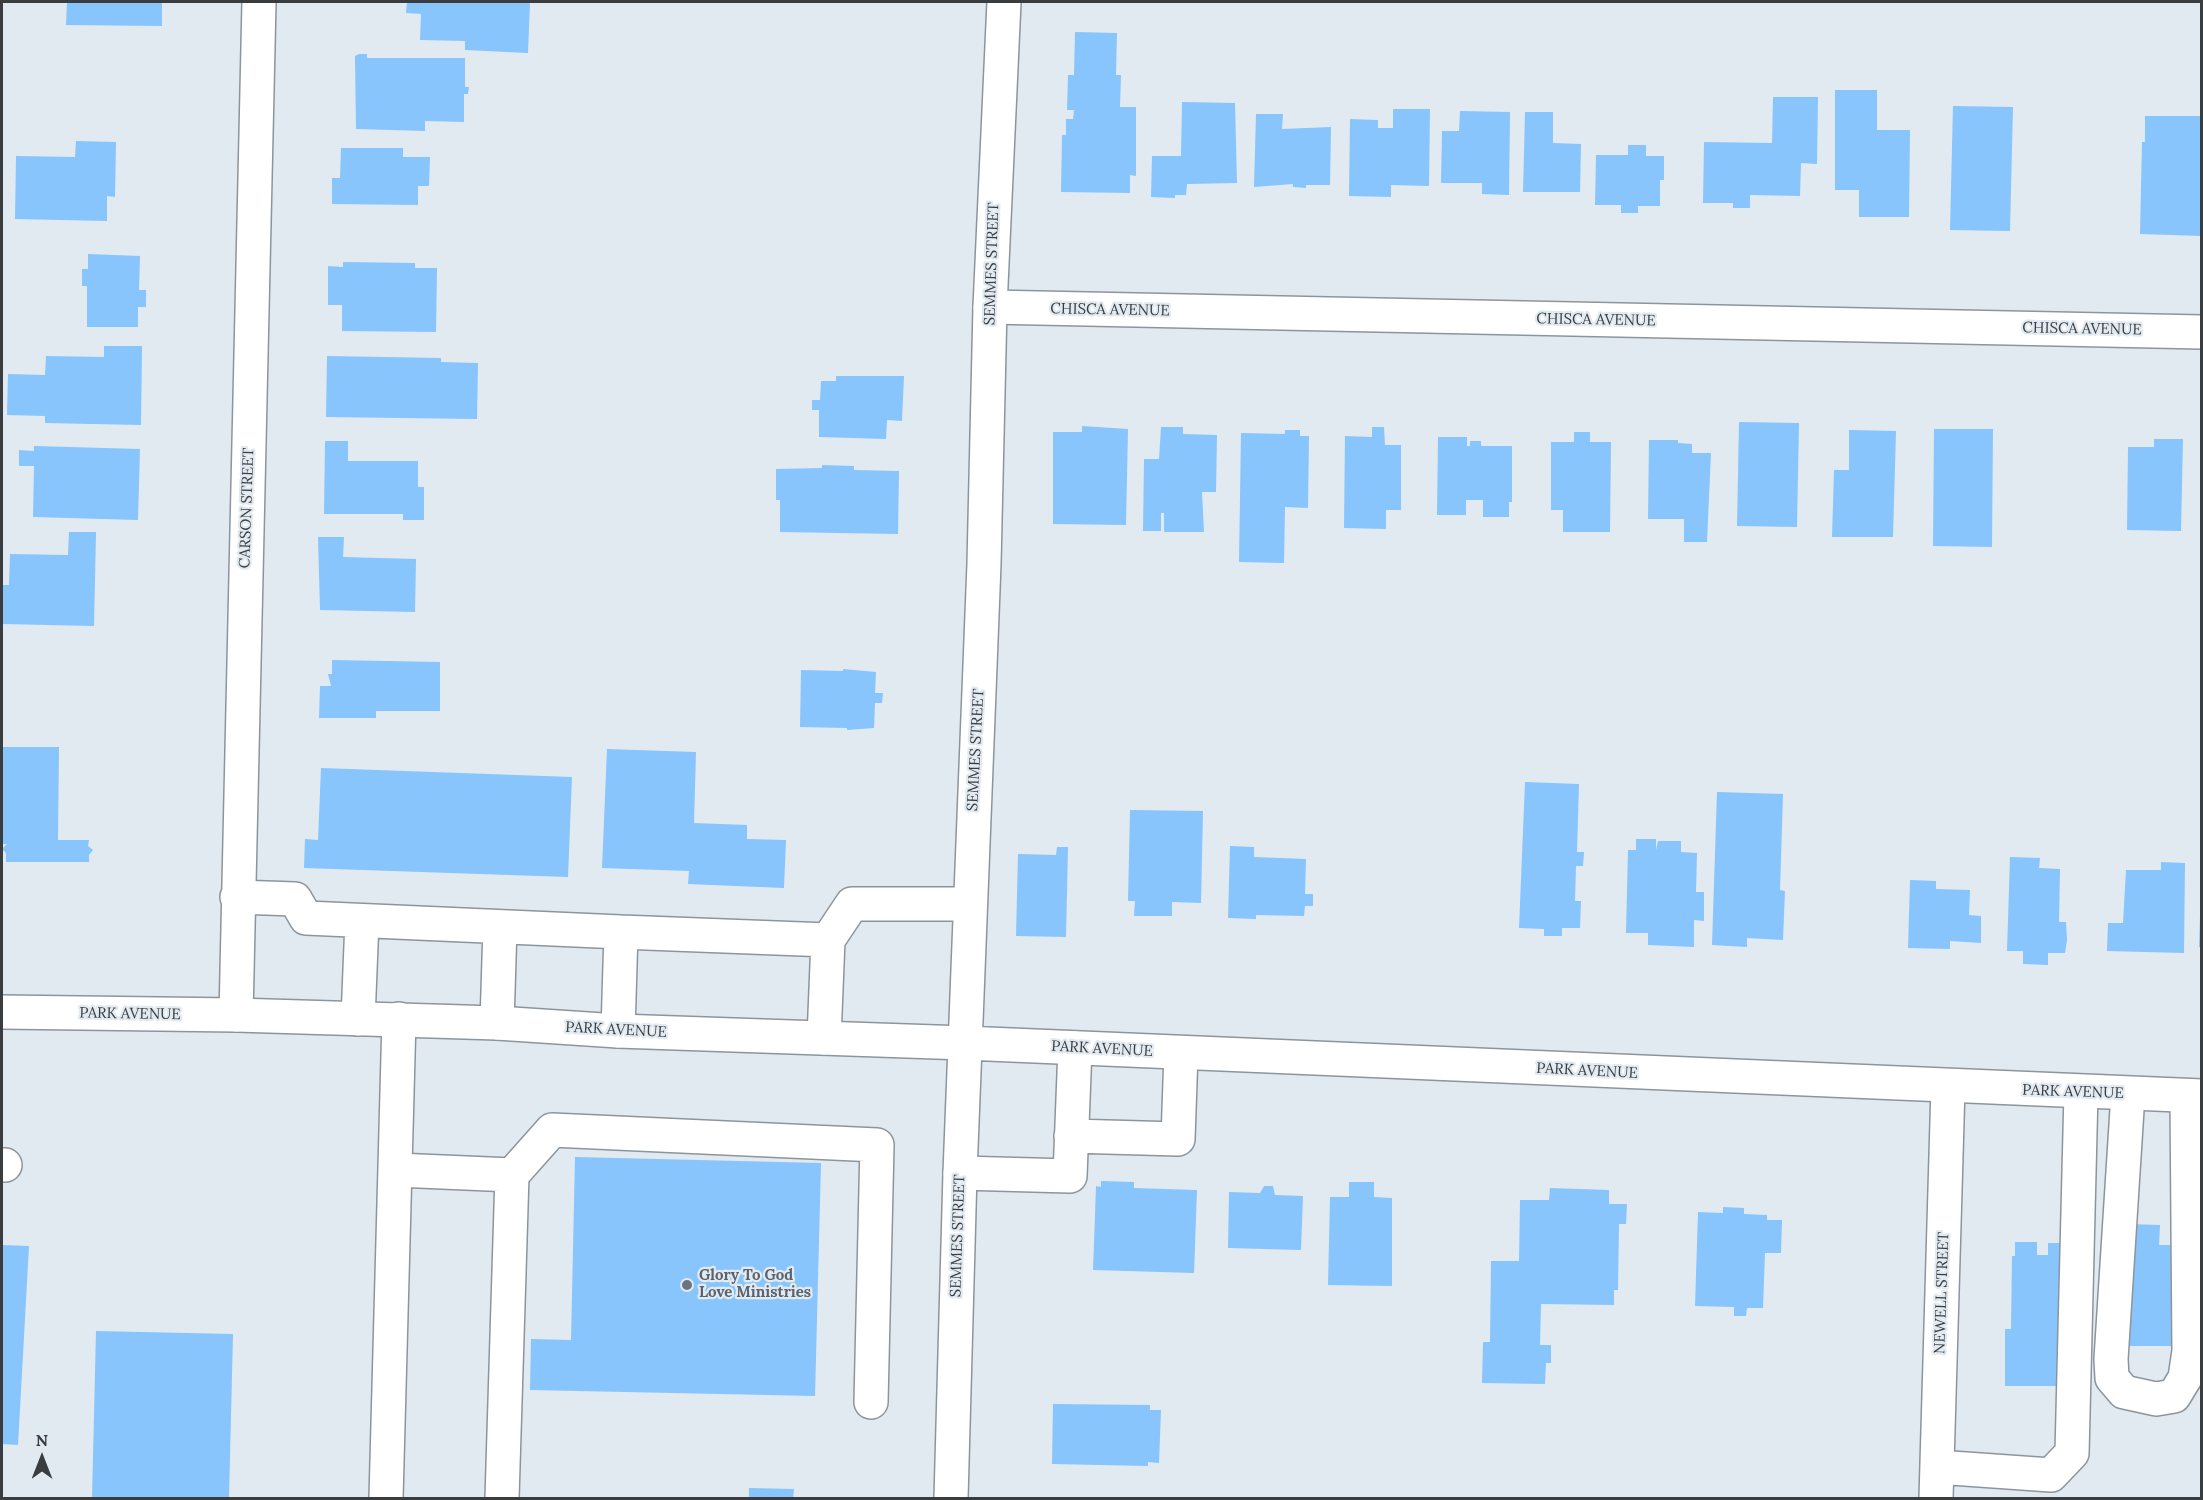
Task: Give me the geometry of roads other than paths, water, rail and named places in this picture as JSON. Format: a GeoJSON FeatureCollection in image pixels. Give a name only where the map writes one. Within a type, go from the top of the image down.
{"type":"FeatureCollection","features":[{"type":"Feature","properties":{"kind":"main road","name":"CARSON STREET"},"geometry":{"type":"LineString","coordinates":[[236,1015],[259,2]]}},
{"type":"Feature","properties":{"kind":"main road","name":"SEMMES STREET"},"geometry":{"type":"LineString","coordinates":[[951,1498],[960,1173],[984,564],[990,307],[1004,2]]}},
{"type":"Feature","properties":{"kind":"main road","name":"CHISCA AVENUE"},"geometry":{"type":"LineString","coordinates":[[990,307],[2202,332]]}},
{"type":"Feature","properties":{"kind":"main road"},"geometry":{"type":"LineString","coordinates":[[237,897],[295,899],[306,918],[828,940]]}},
{"type":"Feature","properties":{"kind":"main road"},"geometry":{"type":"LineString","coordinates":[[824,1038],[828,940],[852,904],[970,904]]}},
{"type":"Feature","properties":{"kind":"main road"},"geometry":{"type":"LineString","coordinates":[[358,1018],[362,921]]}},
{"type":"Feature","properties":{"kind":"main road"},"geometry":{"type":"LineString","coordinates":[[497,1023],[500,927]]}},
{"type":"Feature","properties":{"kind":"main road"},"geometry":{"type":"LineString","coordinates":[[618,1031],[621,932]]}},
{"type":"Feature","properties":{"kind":"main road","name":"PARK AVENUE"},"geometry":{"type":"LineString","coordinates":[[2,1012],[399,1019],[618,1031],[965,1043],[2194,1096]]}},
{"type":"Feature","properties":{"kind":"main road"},"geometry":{"type":"LineString","coordinates":[[386,1498],[399,1019]]}},
{"type":"Feature","properties":{"kind":"main road"},"geometry":{"type":"LineString","coordinates":[[960,1173],[1070,1176],[1075,1048]]}},
{"type":"Feature","properties":{"kind":"main road"},"geometry":{"type":"LineString","coordinates":[[1071,1136],[1178,1139],[1181,1053]]}},
{"type":"Feature","properties":{"kind":"main road","name":"NEWELL STREET"},"geometry":{"type":"LineString","coordinates":[[1936,1483],[1948,1087]]}},
{"type":"Feature","properties":{"kind":"main road"},"geometry":{"type":"LineString","coordinates":[[1936,1483],[2051,1475],[2072,1453],[2082,1092]]}},
{"type":"Feature","properties":{"kind":"main road"},"geometry":{"type":"LineString","coordinates":[[2128,1094],[2111,1359],[2112,1378],[2124,1392],[2156,1399],[2174,1396],[2185,1378],[2189,1351],[2194,1096]]}},
{"type":"Feature","properties":{"kind":"main road"},"geometry":{"type":"LineString","coordinates":[[502,1498],[512,1175],[552,1130],[877,1145],[871,1402]]}},
{"type":"Feature","properties":{"kind":"main road"},"geometry":{"type":"LineString","coordinates":[[396,1170],[512,1175]]}},
{"type":"Feature","properties":{"kind":"place","name":"Glory To God Love Ministries"},"geometry":{"type":"Point","coordinates":[687,1285]}}]}
